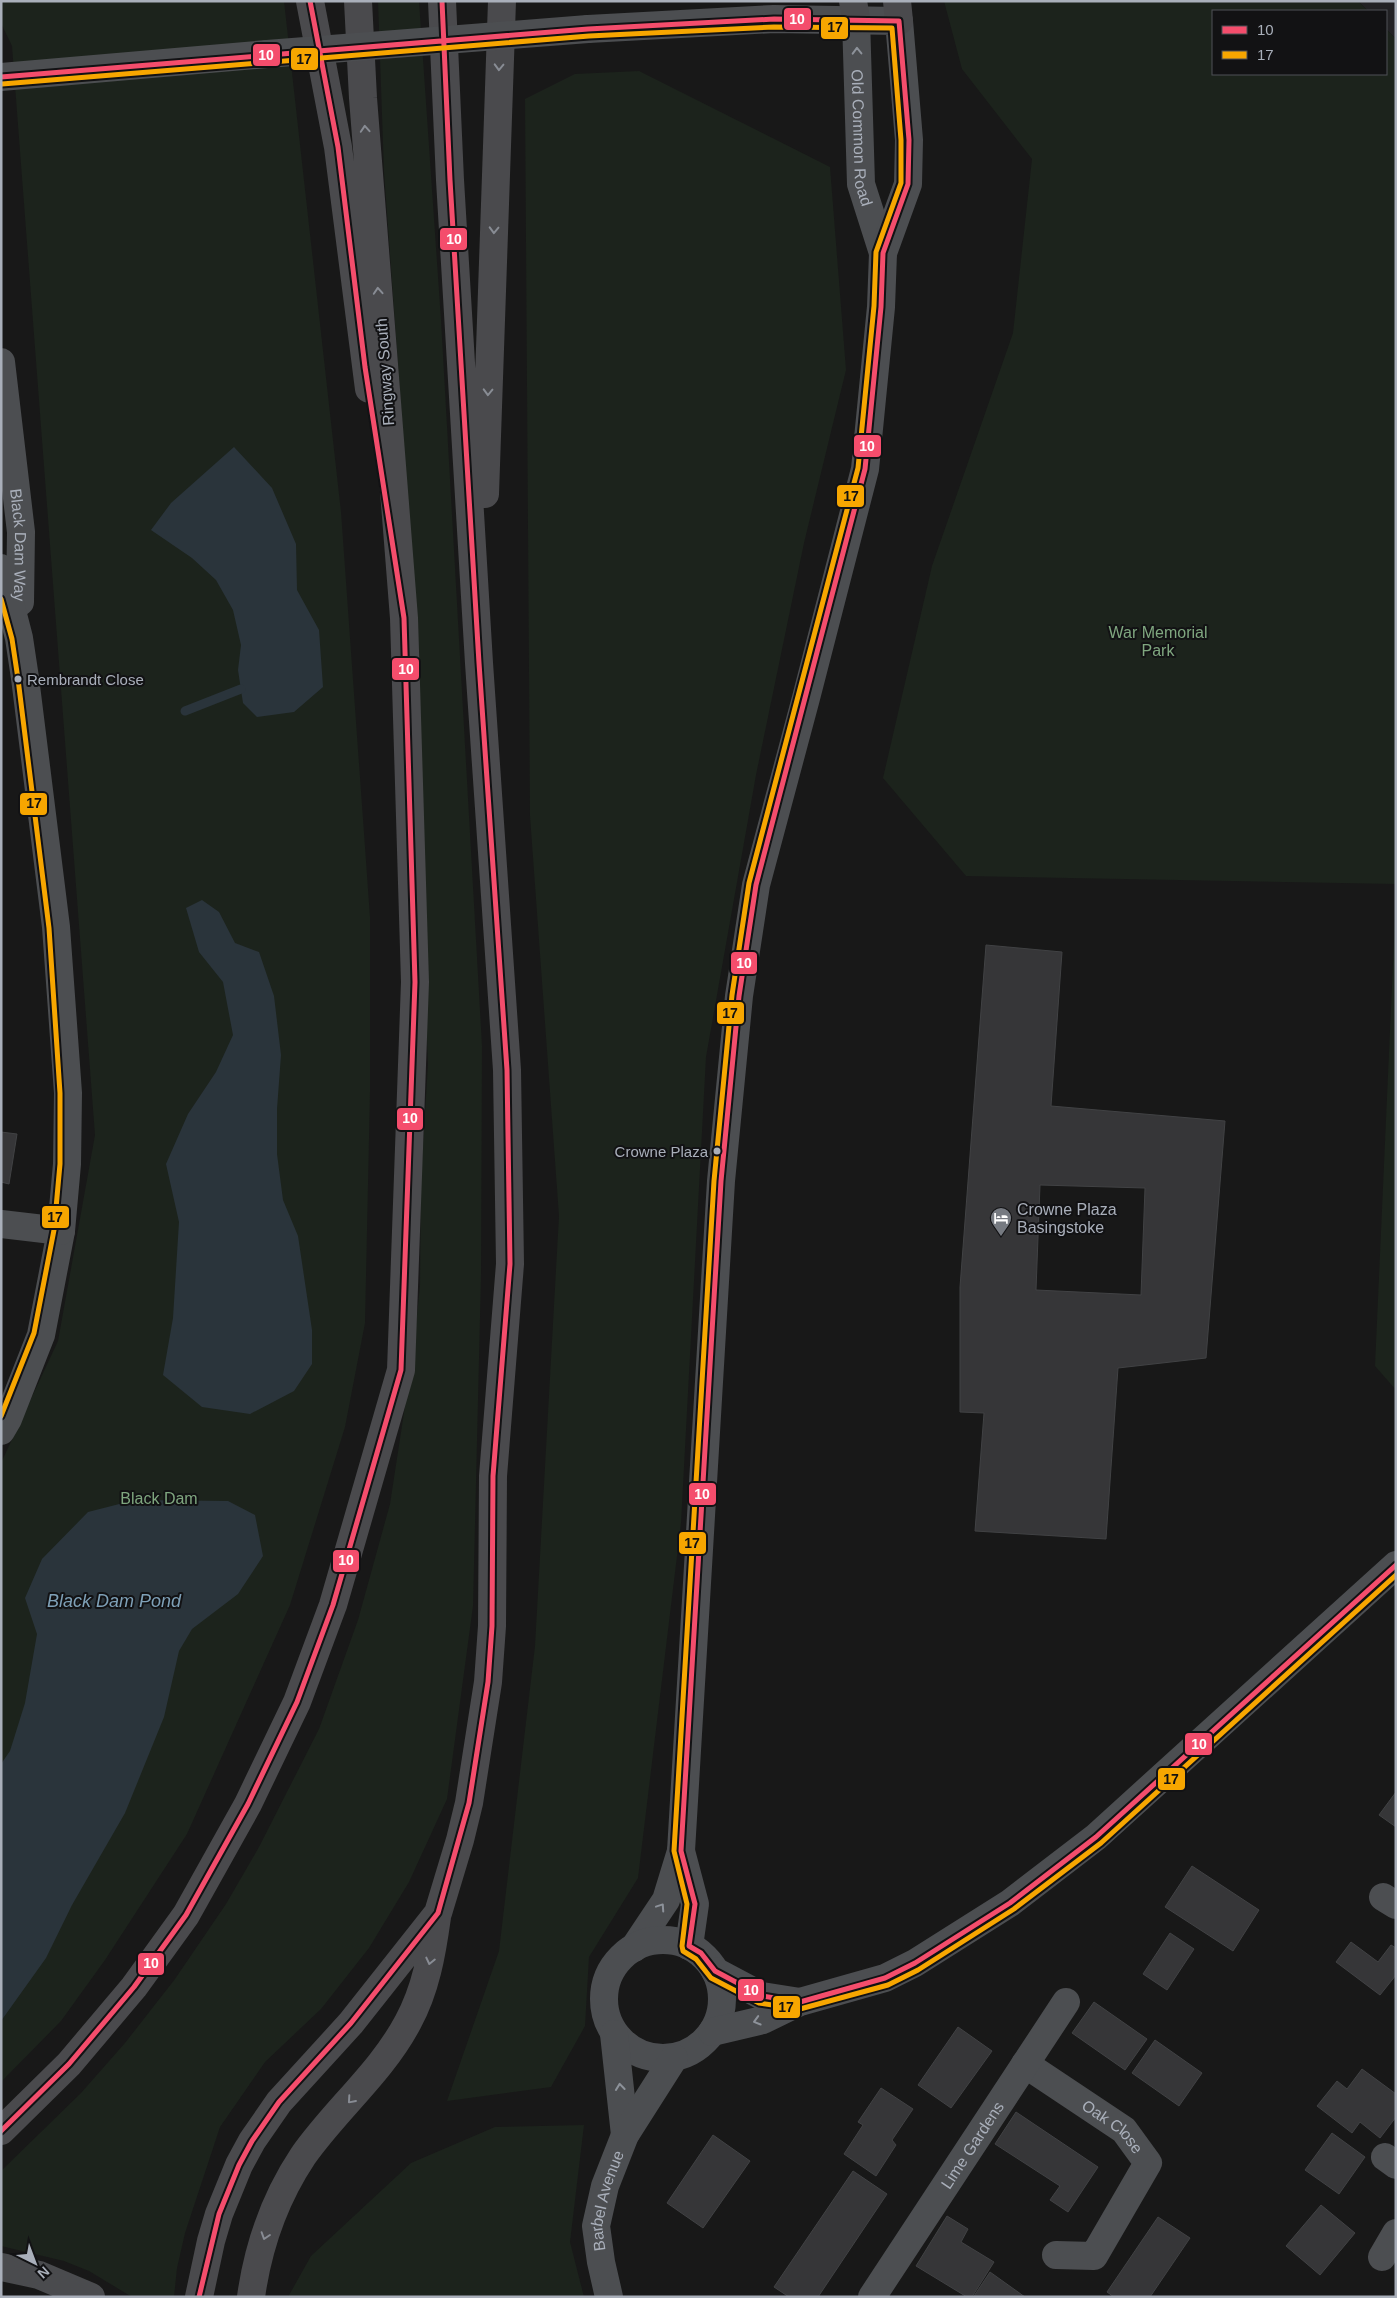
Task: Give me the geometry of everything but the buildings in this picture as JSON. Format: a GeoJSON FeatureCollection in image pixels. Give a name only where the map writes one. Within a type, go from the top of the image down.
{"type":"FeatureCollection","features":[{"type":"Feature","properties":{"kind":"highway"},"geometry":{"type":"LineString","coordinates":[[1,2267],[39,2275],[91,2297]]}},
{"type":"Feature","properties":{"kind":"main road"},"geometry":{"type":"LineString","coordinates":[[310,1],[338,147],[365,367],[404,618]]}},
{"type":"Feature","properties":{"kind":"main road","name":"Ringway South"},"geometry":{"type":"LineString","coordinates":[[1,2131],[69,2064],[150,1966],[186,1915],[248,1804],[296,1702],[330,1614],[400,1370],[415,982],[404,618],[363,98],[358,1]]}},
{"type":"Feature","properties":{"kind":"main road"},"geometry":{"type":"LineString","coordinates":[[251,2297],[268,2227],[290,2178],[320,2134],[369,2079],[408,2022],[420,1996],[431,1960],[438,1913],[469,1804],[488,1682],[492,1626],[493,1476],[510,1264],[507,1070],[479,663],[450,180],[442,1]]}},
{"type":"Feature","properties":{"kind":"main road"},"geometry":{"type":"LineString","coordinates":[[479,663],[502,1]]}},
{"type":"Feature","properties":{"kind":"main road"},"geometry":{"type":"LineString","coordinates":[[199,2297],[209,2249],[219,2214],[252,2141],[279,2102],[351,2022],[438,1913]]}},
{"type":"Feature","properties":{"kind":"street"},"geometry":{"type":"LineString","coordinates":[[1,77],[588,29],[774,19],[855,10],[898,11]]}},
{"type":"Feature","properties":{"kind":"street","name":"Old Common Road"},"geometry":{"type":"LineString","coordinates":[[855,10],[860,184],[883,253]]}},
{"type":"Feature","properties":{"kind":"street","name":"Old Common Road"},"geometry":{"type":"LineString","coordinates":[[634,1948],[666,1900],[681,1851],[721,1182],[739,996],[756,885],[865,469],[881,307],[883,253],[908,184],[909,140],[898,11]]}},
{"type":"Feature","properties":{"kind":"street","name":"Black Dam Way"},"geometry":{"type":"LineString","coordinates":[[1,362],[8,471],[21,532],[19,638]]}},
{"type":"Feature","properties":{"kind":"street","name":"Black Dam Way"},"geometry":{"type":"LineString","coordinates":[[1,568],[19,638],[56,927],[67,1083],[67,1164],[61,1231],[41,1335],[8,1419],[1,1431]]}},
{"type":"Feature","properties":{"kind":"street"},"geometry":{"type":"LineString","coordinates":[[1,1224],[61,1231]]}},
{"type":"Feature","properties":{"kind":"street"},"geometry":{"type":"LineString","coordinates":[[712,2032],[763,2020],[800,2002],[885,1978],[915,1963],[1010,1903],[1096,1837],[1396,1565]]}},
{"type":"Feature","properties":{"kind":"street","name":"Old Common Road"},"geometry":{"type":"LineString","coordinates":[[681,1851],[695,1904],[690,1946]]}},
{"type":"Feature","properties":{"kind":"street"},"geometry":{"type":"LineString","coordinates":[[660,1940],[690,1946],[701,1953],[715,1971],[722,1994],[720,2014],[706,2040],[689,2053],[674,2058],[654,2058],[635,2052],[614,2034],[606,2018],[603,1999],[608,1978],[617,1962],[634,1948],[660,1940]]}},
{"type":"Feature","properties":{"kind":"street"},"geometry":{"type":"LineString","coordinates":[[715,1971],[762,1996],[800,2002]]}},
{"type":"Feature","properties":{"kind":"street","name":"Lime Gardens"},"geometry":{"type":"LineString","coordinates":[[881,2294],[1066,2002]]}},
{"type":"Feature","properties":{"kind":"street","name":"Barbel Avenue"},"geometry":{"type":"LineString","coordinates":[[614,2034],[625,2135]]}},
{"type":"Feature","properties":{"kind":"street","name":"Barbel Avenue"},"geometry":{"type":"LineString","coordinates":[[609,2297],[601,2262],[596,2226],[605,2186],[625,2135],[674,2058]]}},
{"type":"Feature","properties":{"kind":"street","name":"Oak Close"},"geometry":{"type":"LineString","coordinates":[[1025,2064],[1124,2130],[1148,2163],[1094,2256],[1056,2255]]}},
{"type":"Feature","properties":{"kind":"street"},"geometry":{"type":"LineString","coordinates":[[1382,2257],[1396,2233]]}},
{"type":"Feature","properties":{"kind":"shaded area"},"geometry":{"type":"Polygon","coordinates":[[[1358,1],[1396,1],[1396,39],[1387,30],[1387,10],[1367,10],[1358,1]]]}},
{"type":"Feature","properties":{"kind":"green space","name":"Black Dam"},"geometry":{"type":"Polygon","coordinates":[[[1,1],[284,1],[341,512],[370,917],[370,1092],[365,1323],[345,1427],[290,1605],[187,1834],[105,1960],[61,2021],[1,2082],[1,1463],[58,1341],[95,1135],[12,46],[1,23],[1,1]]]}},
{"type":"Feature","properties":{"kind":"green space"},"geometry":{"type":"Polygon","coordinates":[[[378,1],[419,1],[441,320],[482,1046],[481,1276],[473,1606],[447,1799],[409,1882],[369,1948],[321,2009],[265,2062],[220,2127],[185,2233],[177,2268],[174,2297],[132,2297],[89,2271],[64,2261],[1,2246],[1,2171],[81,2093],[125,2043],[175,1979],[226,1904],[259,1847],[319,1729],[358,1620],[390,1504],[413,1354],[420,1286],[421,1179],[428,1064],[402,419],[384,172],[378,1]]]}},
{"type":"Feature","properties":{"kind":"green space","name":"War Memorial Park"},"geometry":{"type":"Polygon","coordinates":[[[944,1],[1358,1],[1367,10],[1212,10],[1212,75],[1387,75],[1387,30],[1396,39],[1396,884],[966,876],[883,778],[932,566],[1013,333],[1032,159],[962,69],[944,1]]]}},
{"type":"Feature","properties":{"kind":"green space"},"geometry":{"type":"Polygon","coordinates":[[[639,71],[830,167],[846,370],[804,543],[756,775],[706,1057],[681,1523],[638,1878],[589,1957],[585,2026],[551,2087],[447,2101],[499,1951],[535,1646],[559,1216],[530,816],[525,99],[575,74],[639,71]]]}},
{"type":"Feature","properties":{"kind":"green space"},"geometry":{"type":"Polygon","coordinates":[[[1396,896],[1396,1390],[1375,1366],[1396,896]]]}},
{"type":"Feature","properties":{"kind":"green space"},"geometry":{"type":"Polygon","coordinates":[[[584,2125],[570,2242],[584,2297],[288,2297],[311,2256],[411,2163],[495,2127],[584,2125]]]}},
{"type":"Feature","properties":{"kind":"water"},"geometry":{"type":"Polygon","coordinates":[[[234,447],[272,488],[296,544],[297,590],[319,630],[323,687],[294,712],[257,717],[243,703],[238,670],[241,645],[233,610],[216,580],[192,558],[151,530],[171,503],[234,447]]]}},
{"type":"Feature","properties":{"kind":"water"},"geometry":{"type":"Polygon","coordinates":[[[202,900],[219,912],[235,943],[259,952],[274,996],[281,1055],[277,1109],[277,1154],[283,1200],[298,1236],[312,1330],[312,1364],[294,1391],[250,1414],[202,1407],[163,1375],[173,1318],[179,1222],[166,1164],[188,1114],[216,1072],[233,1035],[223,982],[199,952],[186,908],[202,900]]]}},
{"type":"Feature","properties":{"kind":"water","name":"Black Dam Pond"},"geometry":{"type":"Polygon","coordinates":[[[135,1500],[228,1501],[255,1515],[263,1556],[238,1594],[192,1629],[179,1651],[164,1717],[125,1813],[72,1905],[46,1958],[1,2021],[1,1764],[10,1751],[25,1703],[37,1634],[25,1598],[42,1559],[88,1512],[135,1500]]]}},
{"type":"Feature","properties":{"kind":"waterway"},"geometry":{"type":"LineString","coordinates":[[185,711],[241,689]]}},
{"type":"Feature","properties":{"kind":"transit line","name":"10"},"geometry":{"type":"LineString","coordinates":[[1,2131],[69,2064],[134,1987],[186,1915],[248,1804],[297,1702],[333,1605],[401,1370],[415,982],[404,618],[365,367],[338,147],[310,1]]}},
{"type":"Feature","properties":{"kind":"transit line","name":"10"},"geometry":{"type":"LineString","coordinates":[[199,2297],[219,2214],[239,2165],[252,2141],[279,2102],[351,2023],[438,1913],[469,1803],[488,1682],[492,1626],[493,1476],[510,1264],[507,1070],[479,663],[450,180],[442,1]]}},
{"type":"Feature","properties":{"kind":"transit line","name":"10"},"geometry":{"type":"LineString","coordinates":[[1,77],[588,29],[774,19],[899,21],[909,140],[908,184],[883,253],[881,307],[865,469],[756,885],[739,996],[721,1181],[681,1851],[695,1904],[689,1946],[701,1953],[715,1971],[762,1996],[800,2002],[885,1978],[915,1963],[1010,1903],[1096,1837],[1396,1565]]}},
{"type":"Feature","properties":{"kind":"transit line","name":"17"},"geometry":{"type":"LineString","coordinates":[[2,84],[589,36],[774,27],[892,28],[901,140],[901,183],[876,252],[874,306],[858,468],[749,883],[732,995],[714,1181],[674,1851],[687,1904],[683,1951],[696,1959],[711,1978],[759,2003],[800,2009],[888,1985],[918,1970],[1014,1909],[1101,1843],[1396,1575]]}},
{"type":"Feature","properties":{"kind":"transit line","name":"17"},"geometry":{"type":"LineString","coordinates":[[1,599],[12,639],[18,679],[49,928],[60,1093],[60,1164],[54,1230],[34,1333],[1,1416]]}},
{"type":"Feature","properties":{"kind":"place","name":"Rembrandt Close"},"geometry":{"type":"Point","coordinates":[18,679]}},
{"type":"Feature","properties":{"kind":"place","name":"Crowne Plaza"},"geometry":{"type":"Point","coordinates":[717,1151]}},
{"type":"Feature","properties":{"kind":"place","name":"Crowne Plaza Basingstoke"},"geometry":{"type":"Point","coordinates":[1001,1237]}}]}
